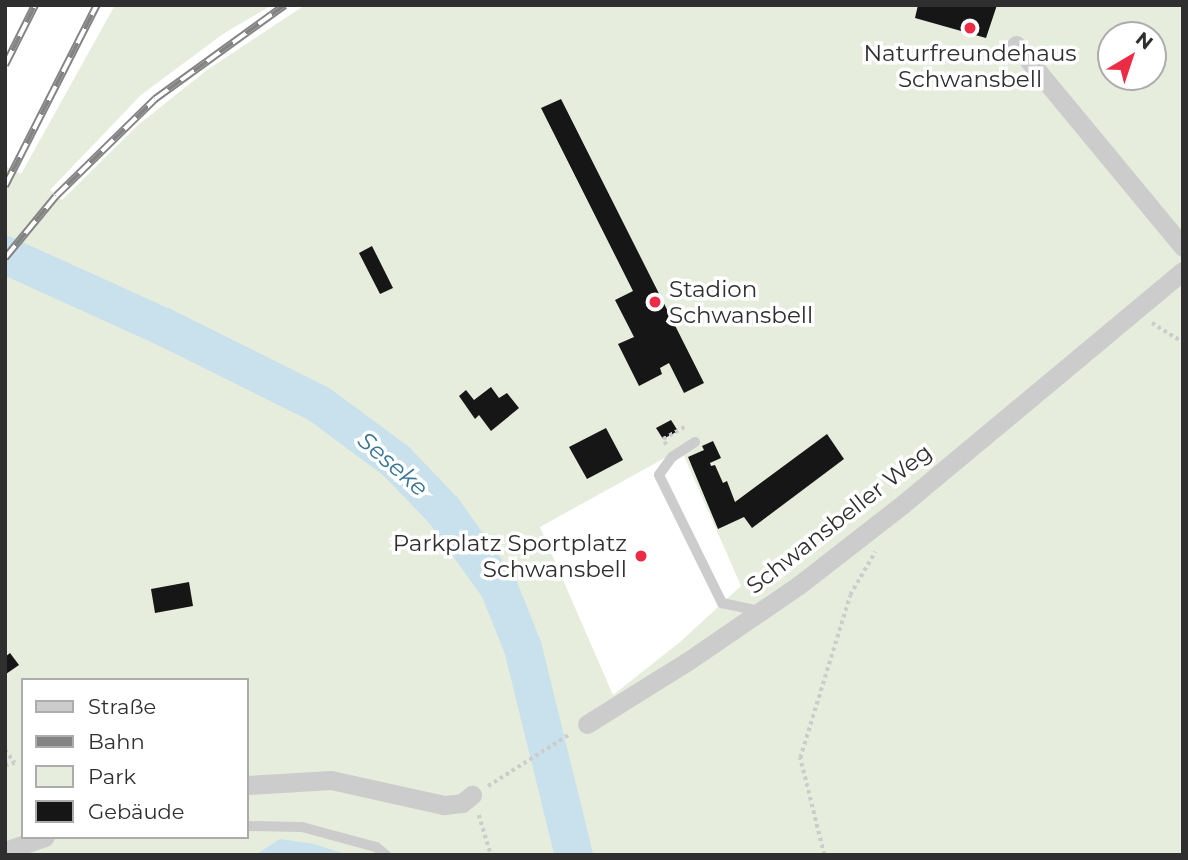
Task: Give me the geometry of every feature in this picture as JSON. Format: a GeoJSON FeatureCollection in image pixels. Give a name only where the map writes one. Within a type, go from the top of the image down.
{"type":"FeatureCollection","features":[{"type":"Feature","properties":{"kind":"street"},"geometry":{"type":"LineString","coordinates":[[1016,45],[1183,247]]}},
{"type":"Feature","properties":{"kind":"street","name":"Schwansbeller Weg"},"geometry":{"type":"LineString","coordinates":[[587,724],[760,611],[902,504],[1183,271]]}},
{"type":"Feature","properties":{"kind":"street"},"geometry":{"type":"LineString","coordinates":[[248,785],[331,780],[444,805],[461,803],[472,795]]}},
{"type":"Feature","properties":{"kind":"street"},"geometry":{"type":"LineString","coordinates":[[5,851],[39,839]]}},
{"type":"Feature","properties":{"kind":"lane"},"geometry":{"type":"LineString","coordinates":[[695,442],[672,457],[659,475],[722,603],[760,611]]}},
{"type":"Feature","properties":{"kind":"lane"},"geometry":{"type":"LineString","coordinates":[[248,826],[302,827],[376,847],[386,855]]}},
{"type":"Feature","properties":{"kind":"path"},"geometry":{"type":"LineString","coordinates":[[1133,311],[1183,342]]}},
{"type":"Feature","properties":{"kind":"path"},"geometry":{"type":"LineString","coordinates":[[824,855],[800,758],[850,595],[876,550]]}},
{"type":"Feature","properties":{"kind":"path"},"geometry":{"type":"LineString","coordinates":[[504,776],[587,724]]}},
{"type":"Feature","properties":{"kind":"path"},"geometry":{"type":"LineString","coordinates":[[5,750],[15,763],[5,766]]}},
{"type":"Feature","properties":{"kind":"path"},"geometry":{"type":"LineString","coordinates":[[482,823],[491,855]]}},
{"type":"Feature","properties":{"kind":"green space"},"geometry":{"type":"Polygon","coordinates":[[[115,5],[272,5],[223,34],[141,95],[50,190],[62,200],[138,125],[207,70],[305,5],[1183,5],[1183,855],[5,855],[5,166],[21,174],[115,5]],[[681,449],[540,527],[613,695],[680,642],[741,586],[681,449]]]}},
{"type":"Feature","properties":{"kind":"water"},"geometry":{"type":"Polygon","coordinates":[[[280,839],[314,844],[348,855],[255,855],[280,839]]]}},
{"type":"Feature","properties":{"kind":"building","name":"Naturfreundehaus Schwansbell"},"geometry":{"type":"Polygon","coordinates":[[[918,5],[997,5],[986,38],[915,18],[918,5]]]}},
{"type":"Feature","properties":{"kind":"building"},"geometry":{"type":"Polygon","coordinates":[[[561,99],[704,383],[684,393],[669,363],[660,368],[662,374],[639,386],[618,344],[634,337],[615,300],[633,291],[541,108],[561,99]]]}},
{"type":"Feature","properties":{"kind":"building"},"geometry":{"type":"Polygon","coordinates":[[[372,246],[393,288],[380,294],[359,253],[372,246]]]}},
{"type":"Feature","properties":{"kind":"building"},"geometry":{"type":"Polygon","coordinates":[[[491,387],[499,398],[507,393],[519,408],[491,431],[479,415],[475,419],[459,396],[466,390],[474,400],[491,387]]]}},
{"type":"Feature","properties":{"kind":"building"},"geometry":{"type":"Polygon","coordinates":[[[671,420],[678,431],[663,439],[656,428],[671,420]]]}},
{"type":"Feature","properties":{"kind":"building"},"geometry":{"type":"Polygon","coordinates":[[[606,428],[623,460],[587,479],[569,447],[606,428]]]}},
{"type":"Feature","properties":{"kind":"building"},"geometry":{"type":"Polygon","coordinates":[[[827,434],[844,459],[752,528],[744,517],[718,529],[688,457],[704,450],[702,446],[713,441],[721,458],[710,463],[711,466],[715,465],[723,483],[727,481],[735,502],[827,434]]]}},
{"type":"Feature","properties":{"kind":"building"},"geometry":{"type":"Polygon","coordinates":[[[189,582],[193,606],[155,613],[151,589],[189,582]]]}},
{"type":"Feature","properties":{"kind":"building"},"geometry":{"type":"Polygon","coordinates":[[[10,653],[19,665],[6,674],[5,657],[10,653]]]}},
{"type":"Feature","properties":{"kind":"waterway","name":"Seseke"},"geometry":{"type":"LineString","coordinates":[[5,255],[164,327],[319,404],[396,461],[443,510],[499,588],[523,648],[574,855]]}},
{"type":"Feature","properties":{"kind":"railway"},"geometry":{"type":"LineString","coordinates":[[5,65],[35,5]]}},
{"type":"Feature","properties":{"kind":"railway"},"geometry":{"type":"LineString","coordinates":[[5,186],[97,5]]}},
{"type":"Feature","properties":{"kind":"railway"},"geometry":{"type":"LineString","coordinates":[[5,258],[56,196],[155,99],[285,5]]}},
{"type":"Feature","properties":{"kind":"place","name":"Naturfreundehaus Schwansbell"},"geometry":{"type":"Point","coordinates":[970,28]}},
{"type":"Feature","properties":{"kind":"place","name":"Stadion Schwansbell"},"geometry":{"type":"Point","coordinates":[655,302]}},
{"type":"Feature","properties":{"kind":"place","name":"Parkplatz Sportplatz Schwansbell"},"geometry":{"type":"Point","coordinates":[641,556]}}]}
